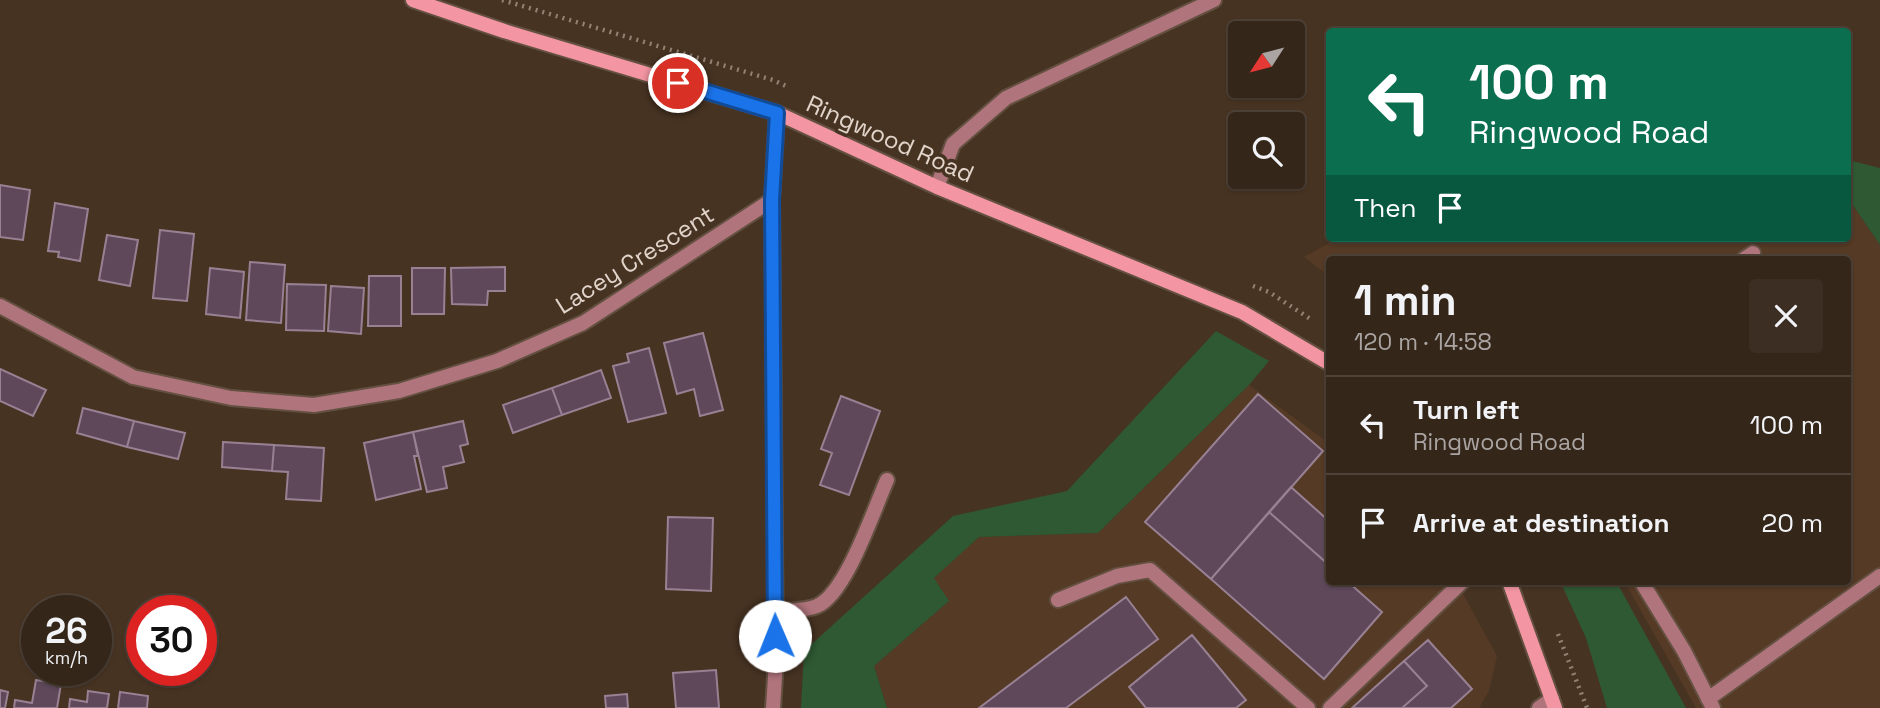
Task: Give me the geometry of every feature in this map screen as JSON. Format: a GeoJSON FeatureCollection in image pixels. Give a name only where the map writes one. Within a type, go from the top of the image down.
{"type":"FeatureCollection","features":[{"type":"Feature","properties":{"kind":"main road","name":"Ringwood Road"},"geometry":{"type":"LineString","coordinates":[[413,0],[504,31],[777,113],[937,187],[1242,312],[1326,362]]}},
{"type":"Feature","properties":{"kind":"main road"},"geometry":{"type":"LineString","coordinates":[[1510,585],[1554,703]]}},
{"type":"Feature","properties":{"kind":"street"},"geometry":{"type":"LineString","coordinates":[[937,187],[953,144],[1006,98],[1214,0]]}},
{"type":"Feature","properties":{"kind":"street"},"geometry":{"type":"LineString","coordinates":[[774,708],[772,200],[777,113]]}},
{"type":"Feature","properties":{"kind":"street","name":"Lacey Crescent"},"geometry":{"type":"LineString","coordinates":[[0,306],[133,377],[231,398],[314,405],[399,391],[497,360],[583,323],[772,200]]}},
{"type":"Feature","properties":{"kind":"street"},"geometry":{"type":"LineString","coordinates":[[775,612],[817,607],[831,596],[849,569],[887,480]]}},
{"type":"Feature","properties":{"kind":"street"},"geometry":{"type":"LineString","coordinates":[[1058,600],[1116,576],[1150,570],[1308,708]]}},
{"type":"Feature","properties":{"kind":"street"},"geometry":{"type":"LineString","coordinates":[[1643,585],[1684,651],[1711,704],[1880,576]]}},
{"type":"Feature","properties":{"kind":"street"},"geometry":{"type":"LineString","coordinates":[[1329,708],[1459,585]]}},
{"type":"Feature","properties":{"kind":"street"},"geometry":{"type":"LineString","coordinates":[[1539,708],[1554,703]]}},
{"type":"Feature","properties":{"kind":"path"},"geometry":{"type":"LineString","coordinates":[[1558,633],[1587,708]]}},
{"type":"Feature","properties":{"kind":"shaded area"},"geometry":{"type":"Polygon","coordinates":[[[1851,202],[1880,245],[1880,708],[1696,708],[1626,585],[1851,585],[1851,256],[1326,256],[1326,274],[1304,257],[1331,242],[1851,242],[1851,202]]]}},
{"type":"Feature","properties":{"kind":"shaded area"},"geometry":{"type":"Polygon","coordinates":[[[1249,385],[1326,441],[1326,585],[1458,585],[1497,656],[1489,691],[1479,708],[887,708],[874,666],[949,601],[933,578],[979,537],[1098,533],[1249,385]]]}},
{"type":"Feature","properties":{"kind":"green space"},"geometry":{"type":"Polygon","coordinates":[[[1851,161],[1880,168],[1880,245],[1851,202],[1851,161]]]}},
{"type":"Feature","properties":{"kind":"green space"},"geometry":{"type":"Polygon","coordinates":[[[1216,331],[1269,361],[1249,385],[1098,533],[979,537],[934,578],[949,601],[874,666],[887,708],[801,708],[804,651],[953,516],[1067,491],[1216,331]]]}},
{"type":"Feature","properties":{"kind":"green space"},"geometry":{"type":"Polygon","coordinates":[[[1562,585],[1618,585],[1686,708],[1607,708],[1586,638],[1562,585]]]}},
{"type":"Feature","properties":{"kind":"building"},"geometry":{"type":"Polygon","coordinates":[[[0,185],[30,190],[23,240],[0,237],[0,185]]]}},
{"type":"Feature","properties":{"kind":"building"},"geometry":{"type":"Polygon","coordinates":[[[55,203],[88,209],[80,261],[58,257],[59,252],[48,251],[55,203]]]}},
{"type":"Feature","properties":{"kind":"building"},"geometry":{"type":"Polygon","coordinates":[[[160,230],[194,234],[187,301],[153,298],[160,230]]]}},
{"type":"Feature","properties":{"kind":"building"},"geometry":{"type":"Polygon","coordinates":[[[107,235],[138,240],[130,286],[99,280],[107,235]]]}},
{"type":"Feature","properties":{"kind":"building"},"geometry":{"type":"Polygon","coordinates":[[[250,262],[285,265],[281,323],[246,320],[250,262]]]}},
{"type":"Feature","properties":{"kind":"building"},"geometry":{"type":"Polygon","coordinates":[[[505,267],[505,291],[488,291],[487,305],[452,304],[451,268],[505,267]]]}},
{"type":"Feature","properties":{"kind":"building"},"geometry":{"type":"Polygon","coordinates":[[[210,268],[244,272],[240,318],[206,314],[210,268]]]}},
{"type":"Feature","properties":{"kind":"building"},"geometry":{"type":"Polygon","coordinates":[[[412,268],[445,268],[444,314],[412,314],[412,268]]]}},
{"type":"Feature","properties":{"kind":"building"},"geometry":{"type":"Polygon","coordinates":[[[369,276],[401,276],[401,326],[368,326],[369,276]]]}},
{"type":"Feature","properties":{"kind":"building"},"geometry":{"type":"Polygon","coordinates":[[[287,284],[326,285],[324,331],[286,330],[287,284]]]}},
{"type":"Feature","properties":{"kind":"building"},"geometry":{"type":"Polygon","coordinates":[[[331,286],[364,288],[361,334],[328,331],[331,286]]]}},
{"type":"Feature","properties":{"kind":"building"},"geometry":{"type":"Polygon","coordinates":[[[703,333],[723,410],[700,416],[694,389],[677,394],[664,343],[703,333]]]}},
{"type":"Feature","properties":{"kind":"building"},"geometry":{"type":"Polygon","coordinates":[[[649,348],[666,413],[628,422],[613,366],[629,362],[627,354],[649,348]]]}},
{"type":"Feature","properties":{"kind":"building"},"geometry":{"type":"Polygon","coordinates":[[[0,369],[46,390],[33,416],[0,401],[0,369]]]}},
{"type":"Feature","properties":{"kind":"building"},"geometry":{"type":"Polygon","coordinates":[[[601,370],[611,398],[562,415],[552,388],[601,370]]]}},
{"type":"Feature","properties":{"kind":"building"},"geometry":{"type":"Polygon","coordinates":[[[552,388],[562,415],[513,433],[503,405],[552,388]]]}},
{"type":"Feature","properties":{"kind":"building"},"geometry":{"type":"Polygon","coordinates":[[[1258,394],[1323,451],[1211,579],[1145,522],[1258,394]]]}},
{"type":"Feature","properties":{"kind":"building"},"geometry":{"type":"Polygon","coordinates":[[[841,396],[880,411],[849,495],[820,485],[832,453],[821,449],[841,396]]]}},
{"type":"Feature","properties":{"kind":"building"},"geometry":{"type":"Polygon","coordinates":[[[83,408],[134,421],[127,447],[77,433],[83,408]]]}},
{"type":"Feature","properties":{"kind":"building"},"geometry":{"type":"Polygon","coordinates":[[[134,421],[185,433],[178,459],[127,447],[134,421]]]}},
{"type":"Feature","properties":{"kind":"building"},"geometry":{"type":"Polygon","coordinates":[[[463,421],[468,444],[460,446],[464,462],[443,467],[447,488],[427,492],[413,432],[463,421]]]}},
{"type":"Feature","properties":{"kind":"building"},"geometry":{"type":"Polygon","coordinates":[[[413,432],[418,456],[414,456],[421,489],[376,500],[364,443],[413,432]]]}},
{"type":"Feature","properties":{"kind":"building"},"geometry":{"type":"Polygon","coordinates":[[[223,442],[274,445],[272,471],[222,467],[223,442]]]}},
{"type":"Feature","properties":{"kind":"building"},"geometry":{"type":"Polygon","coordinates":[[[274,445],[324,448],[321,501],[286,499],[288,472],[272,471],[274,445]]]}},
{"type":"Feature","properties":{"kind":"building"},"geometry":{"type":"Polygon","coordinates":[[[1291,487],[1326,518],[1326,562],[1269,512],[1291,487]]]}},
{"type":"Feature","properties":{"kind":"building"},"geometry":{"type":"Polygon","coordinates":[[[1269,512],[1326,562],[1326,585],[1352,585],[1382,612],[1324,679],[1211,579],[1269,512]]]}},
{"type":"Feature","properties":{"kind":"building"},"geometry":{"type":"Polygon","coordinates":[[[668,517],[713,518],[711,591],[666,589],[668,517]]]}},
{"type":"Feature","properties":{"kind":"building"},"geometry":{"type":"Polygon","coordinates":[[[1126,597],[1158,639],[1066,708],[979,708],[1126,597]]]}},
{"type":"Feature","properties":{"kind":"building"},"geometry":{"type":"Polygon","coordinates":[[[1192,635],[1246,700],[1236,708],[1146,708],[1129,687],[1192,635]]]}},
{"type":"Feature","properties":{"kind":"building"},"geometry":{"type":"Polygon","coordinates":[[[1428,640],[1472,689],[1451,708],[1402,708],[1427,686],[1404,661],[1428,640]]]}},
{"type":"Feature","properties":{"kind":"building"},"geometry":{"type":"Polygon","coordinates":[[[1404,661],[1427,686],[1402,708],[1352,708],[1404,661]]]}},
{"type":"Feature","properties":{"kind":"building"},"geometry":{"type":"Polygon","coordinates":[[[716,670],[719,708],[676,708],[673,673],[716,670]]]}},
{"type":"Feature","properties":{"kind":"building"},"geometry":{"type":"Polygon","coordinates":[[[35,686],[61,686],[57,708],[14,708],[15,700],[32,703],[35,686]]]}},
{"type":"Feature","properties":{"kind":"building"},"geometry":{"type":"Polygon","coordinates":[[[0,690],[8,692],[5,708],[0,708],[0,690]]]}},
{"type":"Feature","properties":{"kind":"building"},"geometry":{"type":"Polygon","coordinates":[[[88,691],[109,694],[107,708],[69,708],[70,699],[87,702],[88,691]]]}},
{"type":"Feature","properties":{"kind":"building"},"geometry":{"type":"Polygon","coordinates":[[[120,692],[148,696],[147,708],[118,708],[120,692]]]}},
{"type":"Feature","properties":{"kind":"building"},"geometry":{"type":"Polygon","coordinates":[[[627,694],[628,708],[606,708],[605,696],[627,694]]]}},
{"type":"Feature","properties":{"kind":"route"},"geometry":{"type":"LineString","coordinates":[[678,83],[777,113],[772,200],[775,636]]}}]}
